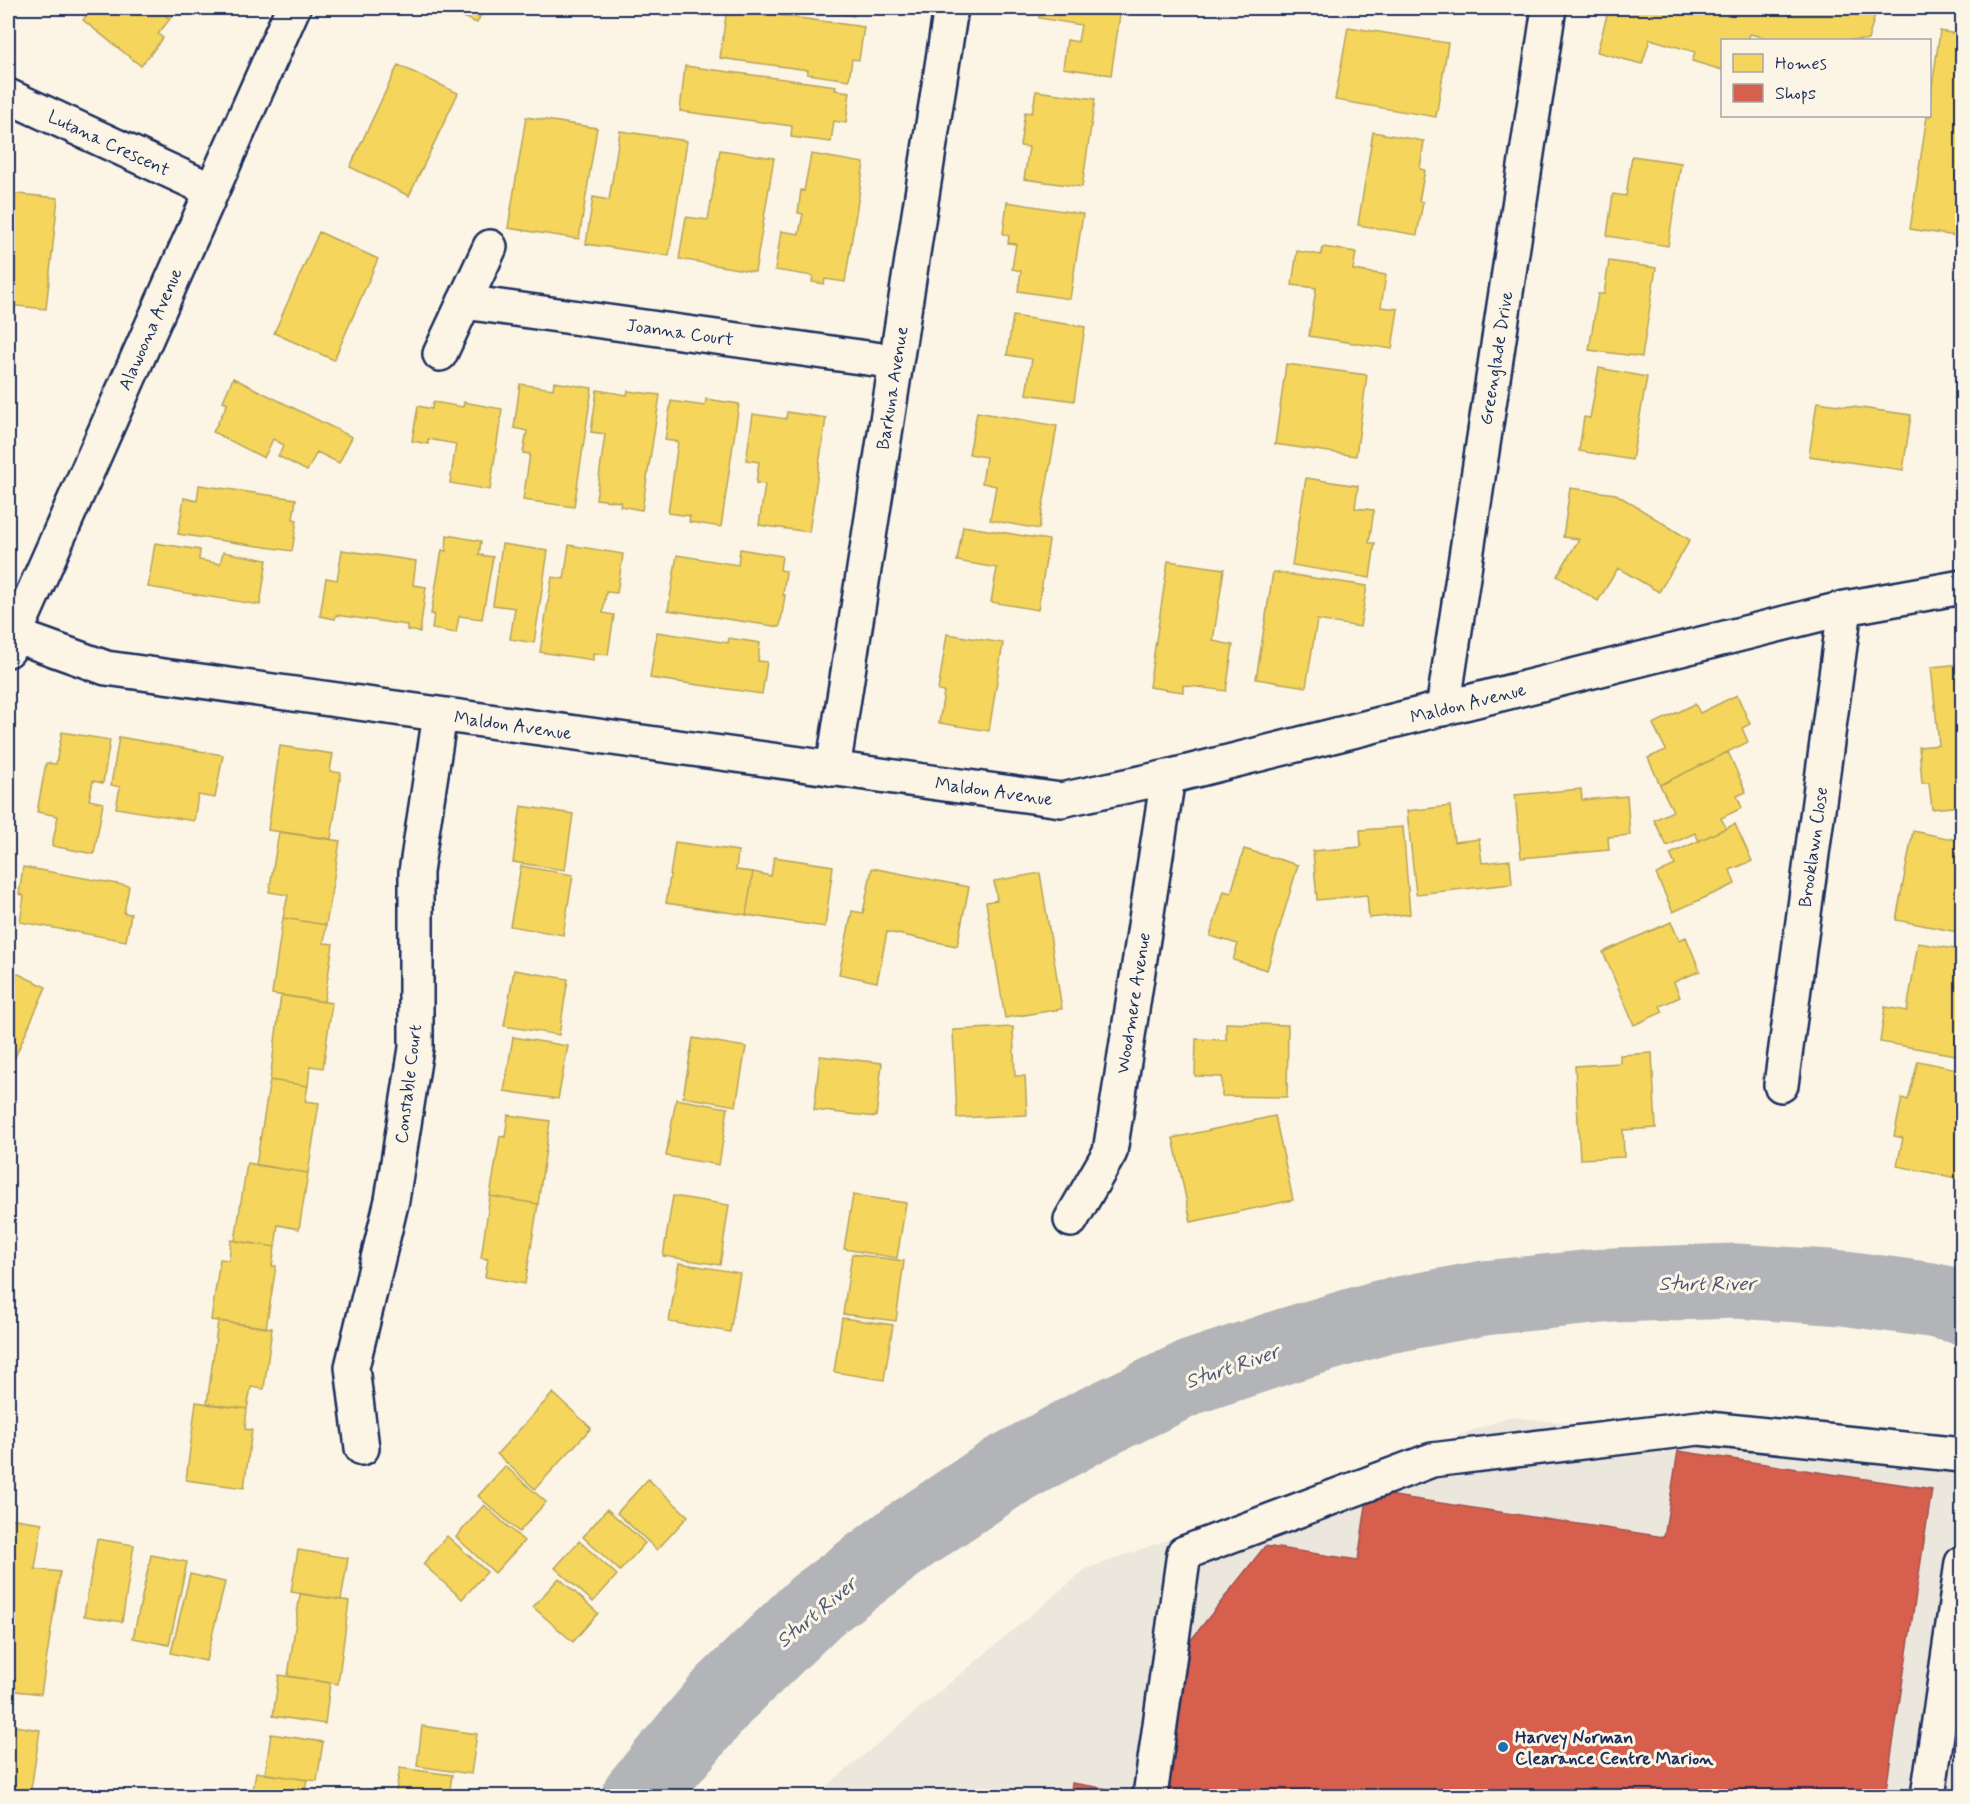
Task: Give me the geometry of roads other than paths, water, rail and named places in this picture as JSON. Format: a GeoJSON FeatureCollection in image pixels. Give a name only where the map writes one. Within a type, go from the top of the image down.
{"type":"FeatureCollection","features":[{"type":"Feature","properties":{"kind":"street","name":"Alawoona Avenue"},"geometry":{"type":"LineString","coordinates":[[11,643],[293,8]]}},
{"type":"Feature","properties":{"kind":"street","name":"Barkuna Avenue"},"geometry":{"type":"LineString","coordinates":[[833,769],[951,8]]}},
{"type":"Feature","properties":{"kind":"street","name":"Greenglade Drive"},"geometry":{"type":"LineString","coordinates":[[1443,709],[1549,8]]}},
{"type":"Feature","properties":{"kind":"street","name":"Lutana Crescent"},"geometry":{"type":"LineString","coordinates":[[8,96],[211,190]]}},
{"type":"Feature","properties":{"kind":"street"},"geometry":{"type":"LineString","coordinates":[[440,354],[490,248]]}},
{"type":"Feature","properties":{"kind":"street","name":"Joanna Court"},"geometry":{"type":"LineString","coordinates":[[464,302],[896,363]]}},
{"type":"Feature","properties":{"kind":"street","name":"Maldon Avenue"},"geometry":{"type":"LineString","coordinates":[[11,643],[106,668],[1061,800],[1168,777],[1845,608],[1962,587]]}},
{"type":"Feature","properties":{"kind":"street","name":"Brooklawn Close"},"geometry":{"type":"LineString","coordinates":[[1781,1085],[1845,608]]}},
{"type":"Feature","properties":{"kind":"street","name":"Constable Court"},"geometry":{"type":"LineString","coordinates":[[362,1448],[352,1367],[392,1200],[416,1048],[416,872],[441,716]]}},
{"type":"Feature","properties":{"kind":"street","name":"Woodmere Avenue"},"geometry":{"type":"LineString","coordinates":[[1071,1220],[1110,1152],[1168,777]]}},
{"type":"Feature","properties":{"kind":"street"},"geometry":{"type":"LineString","coordinates":[[1150,1797],[1184,1553],[1432,1460],[1699,1428],[1962,1455]]}},
{"type":"Feature","properties":{"kind":"street"},"geometry":{"type":"LineString","coordinates":[[1928,1797],[1962,1563]]}},
{"type":"Feature","properties":{"kind":"waterway","name":"Sturt River"},"geometry":{"type":"LineString","coordinates":[[639,1796],[725,1694],[816,1606],[911,1535],[1003,1473],[1093,1424],[1189,1378],[1383,1317],[1484,1298],[1613,1285],[1736,1281],[1844,1288],[1931,1300],[1962,1307]]}},
{"type":"Feature","properties":{"kind":"place","name":"Harvey Norman Clearance Centre Marion"},"geometry":{"type":"Point","coordinates":[1503,1747]}}]}
